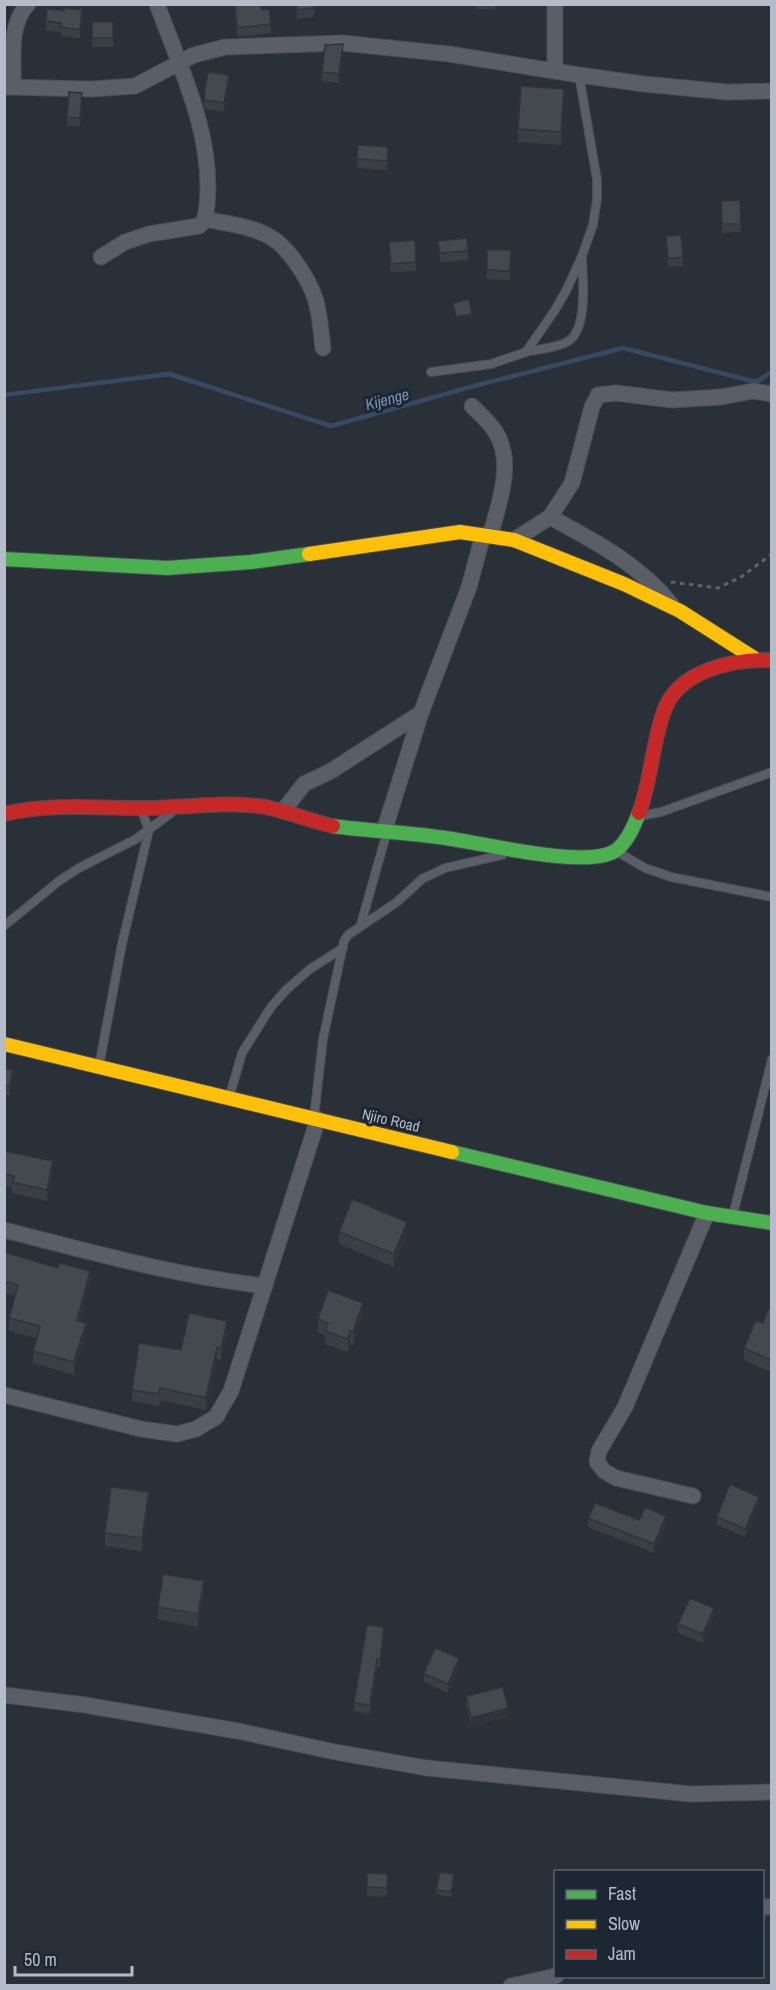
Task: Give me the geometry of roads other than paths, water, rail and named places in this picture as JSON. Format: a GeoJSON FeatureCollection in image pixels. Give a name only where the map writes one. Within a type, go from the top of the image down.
{"type":"FeatureCollection","features":[{"type":"Feature","properties":{"kind":"street"},"geometry":{"type":"LineString","coordinates":[[28,4],[21,12],[14,30],[9,86],[92,89],[135,86],[194,55],[225,47],[342,43],[449,54],[579,75],[727,92],[771,92]]}},
{"type":"Feature","properties":{"kind":"street"},"geometry":{"type":"LineString","coordinates":[[101,256],[124,242],[149,234],[199,226],[205,219],[207,174],[205,150],[193,99],[157,4]]}},
{"type":"Feature","properties":{"kind":"street"},"geometry":{"type":"LineString","coordinates":[[555,4],[555,70]]}},
{"type":"Feature","properties":{"kind":"street"},"geometry":{"type":"LineString","coordinates":[[205,219],[246,228],[272,238],[287,251],[314,296],[319,313],[323,348]]}},
{"type":"Feature","properties":{"kind":"street"},"geometry":{"type":"LineString","coordinates":[[514,540],[550,517],[572,483],[592,407],[598,395],[616,393],[680,400],[721,397],[753,391],[771,394]]}},
{"type":"Feature","properties":{"kind":"street"},"geometry":{"type":"LineString","coordinates":[[385,831],[421,713],[501,498],[503,448],[495,430],[472,406]]}},
{"type":"Feature","properties":{"kind":"street"},"geometry":{"type":"LineString","coordinates":[[550,517],[621,558],[655,584],[674,609]]}},
{"type":"Feature","properties":{"kind":"street"},"geometry":{"type":"LineString","coordinates":[[4,560],[167,568],[251,562],[460,532],[487,535],[514,540],[624,584],[674,609],[754,658]]}},
{"type":"Feature","properties":{"kind":"street"},"geometry":{"type":"LineString","coordinates":[[4,814],[18,810],[64,806],[180,807],[231,803],[261,806],[318,823],[355,829],[385,831],[557,856],[603,856],[616,851],[628,837],[639,817],[663,712],[681,685],[710,668],[754,658],[771,660]]}},
{"type":"Feature","properties":{"kind":"street"},"geometry":{"type":"LineString","coordinates":[[283,811],[304,784],[339,766],[421,713]]}},
{"type":"Feature","properties":{"kind":"street","name":"Njiro Road"},"geometry":{"type":"LineString","coordinates":[[4,1044],[707,1213],[771,1223]]}},
{"type":"Feature","properties":{"kind":"street"},"geometry":{"type":"LineString","coordinates":[[4,1395],[141,1429],[177,1434],[196,1429],[216,1418],[231,1391],[316,1119]]}},
{"type":"Feature","properties":{"kind":"street"},"geometry":{"type":"LineString","coordinates":[[693,1496],[616,1478],[604,1471],[597,1462],[598,1451],[625,1407],[707,1213]]}},
{"type":"Feature","properties":{"kind":"street"},"geometry":{"type":"LineString","coordinates":[[4,1230],[177,1273],[265,1286]]}},
{"type":"Feature","properties":{"kind":"street"},"geometry":{"type":"LineString","coordinates":[[4,1695],[86,1705],[238,1731],[335,1752],[427,1768],[691,1794],[771,1792]]}},
{"type":"Feature","properties":{"kind":"street"},"geometry":{"type":"LineString","coordinates":[[511,1986],[554,1977]]}},
{"type":"Feature","properties":{"kind":"lane"},"geometry":{"type":"LineString","coordinates":[[526,352],[555,310],[582,256],[597,199],[597,180],[579,75]]}},
{"type":"Feature","properties":{"kind":"lane"},"geometry":{"type":"LineString","coordinates":[[431,372],[491,363],[566,343],[580,327],[583,298],[582,256]]}},
{"type":"Feature","properties":{"kind":"lane"},"geometry":{"type":"LineString","coordinates":[[639,817],[662,812],[771,772]]}},
{"type":"Feature","properties":{"kind":"lane"},"geometry":{"type":"LineString","coordinates":[[99,1067],[122,944],[150,830],[139,807]]}},
{"type":"Feature","properties":{"kind":"lane"},"geometry":{"type":"LineString","coordinates":[[4,926],[59,881],[150,830],[180,807]]}},
{"type":"Feature","properties":{"kind":"lane"},"geometry":{"type":"LineString","coordinates":[[361,924],[385,831]]}},
{"type":"Feature","properties":{"kind":"lane"},"geometry":{"type":"LineString","coordinates":[[316,1119],[323,1039],[343,948],[348,935],[361,924],[397,902],[422,879],[445,868],[522,850]]}},
{"type":"Feature","properties":{"kind":"lane"},"geometry":{"type":"LineString","coordinates":[[616,851],[645,868],[671,877],[771,897]]}},
{"type":"Feature","properties":{"kind":"lane"},"geometry":{"type":"LineString","coordinates":[[228,1099],[242,1053],[271,1007],[310,969],[343,948]]}},
{"type":"Feature","properties":{"kind":"lane"},"geometry":{"type":"LineString","coordinates":[[732,1216],[771,1059]]}},
{"type":"Feature","properties":{"kind":"waterway","name":"Kijenge"},"geometry":{"type":"LineString","coordinates":[[4,395],[169,374],[331,426],[623,348],[756,382],[772,372]]}}]}
